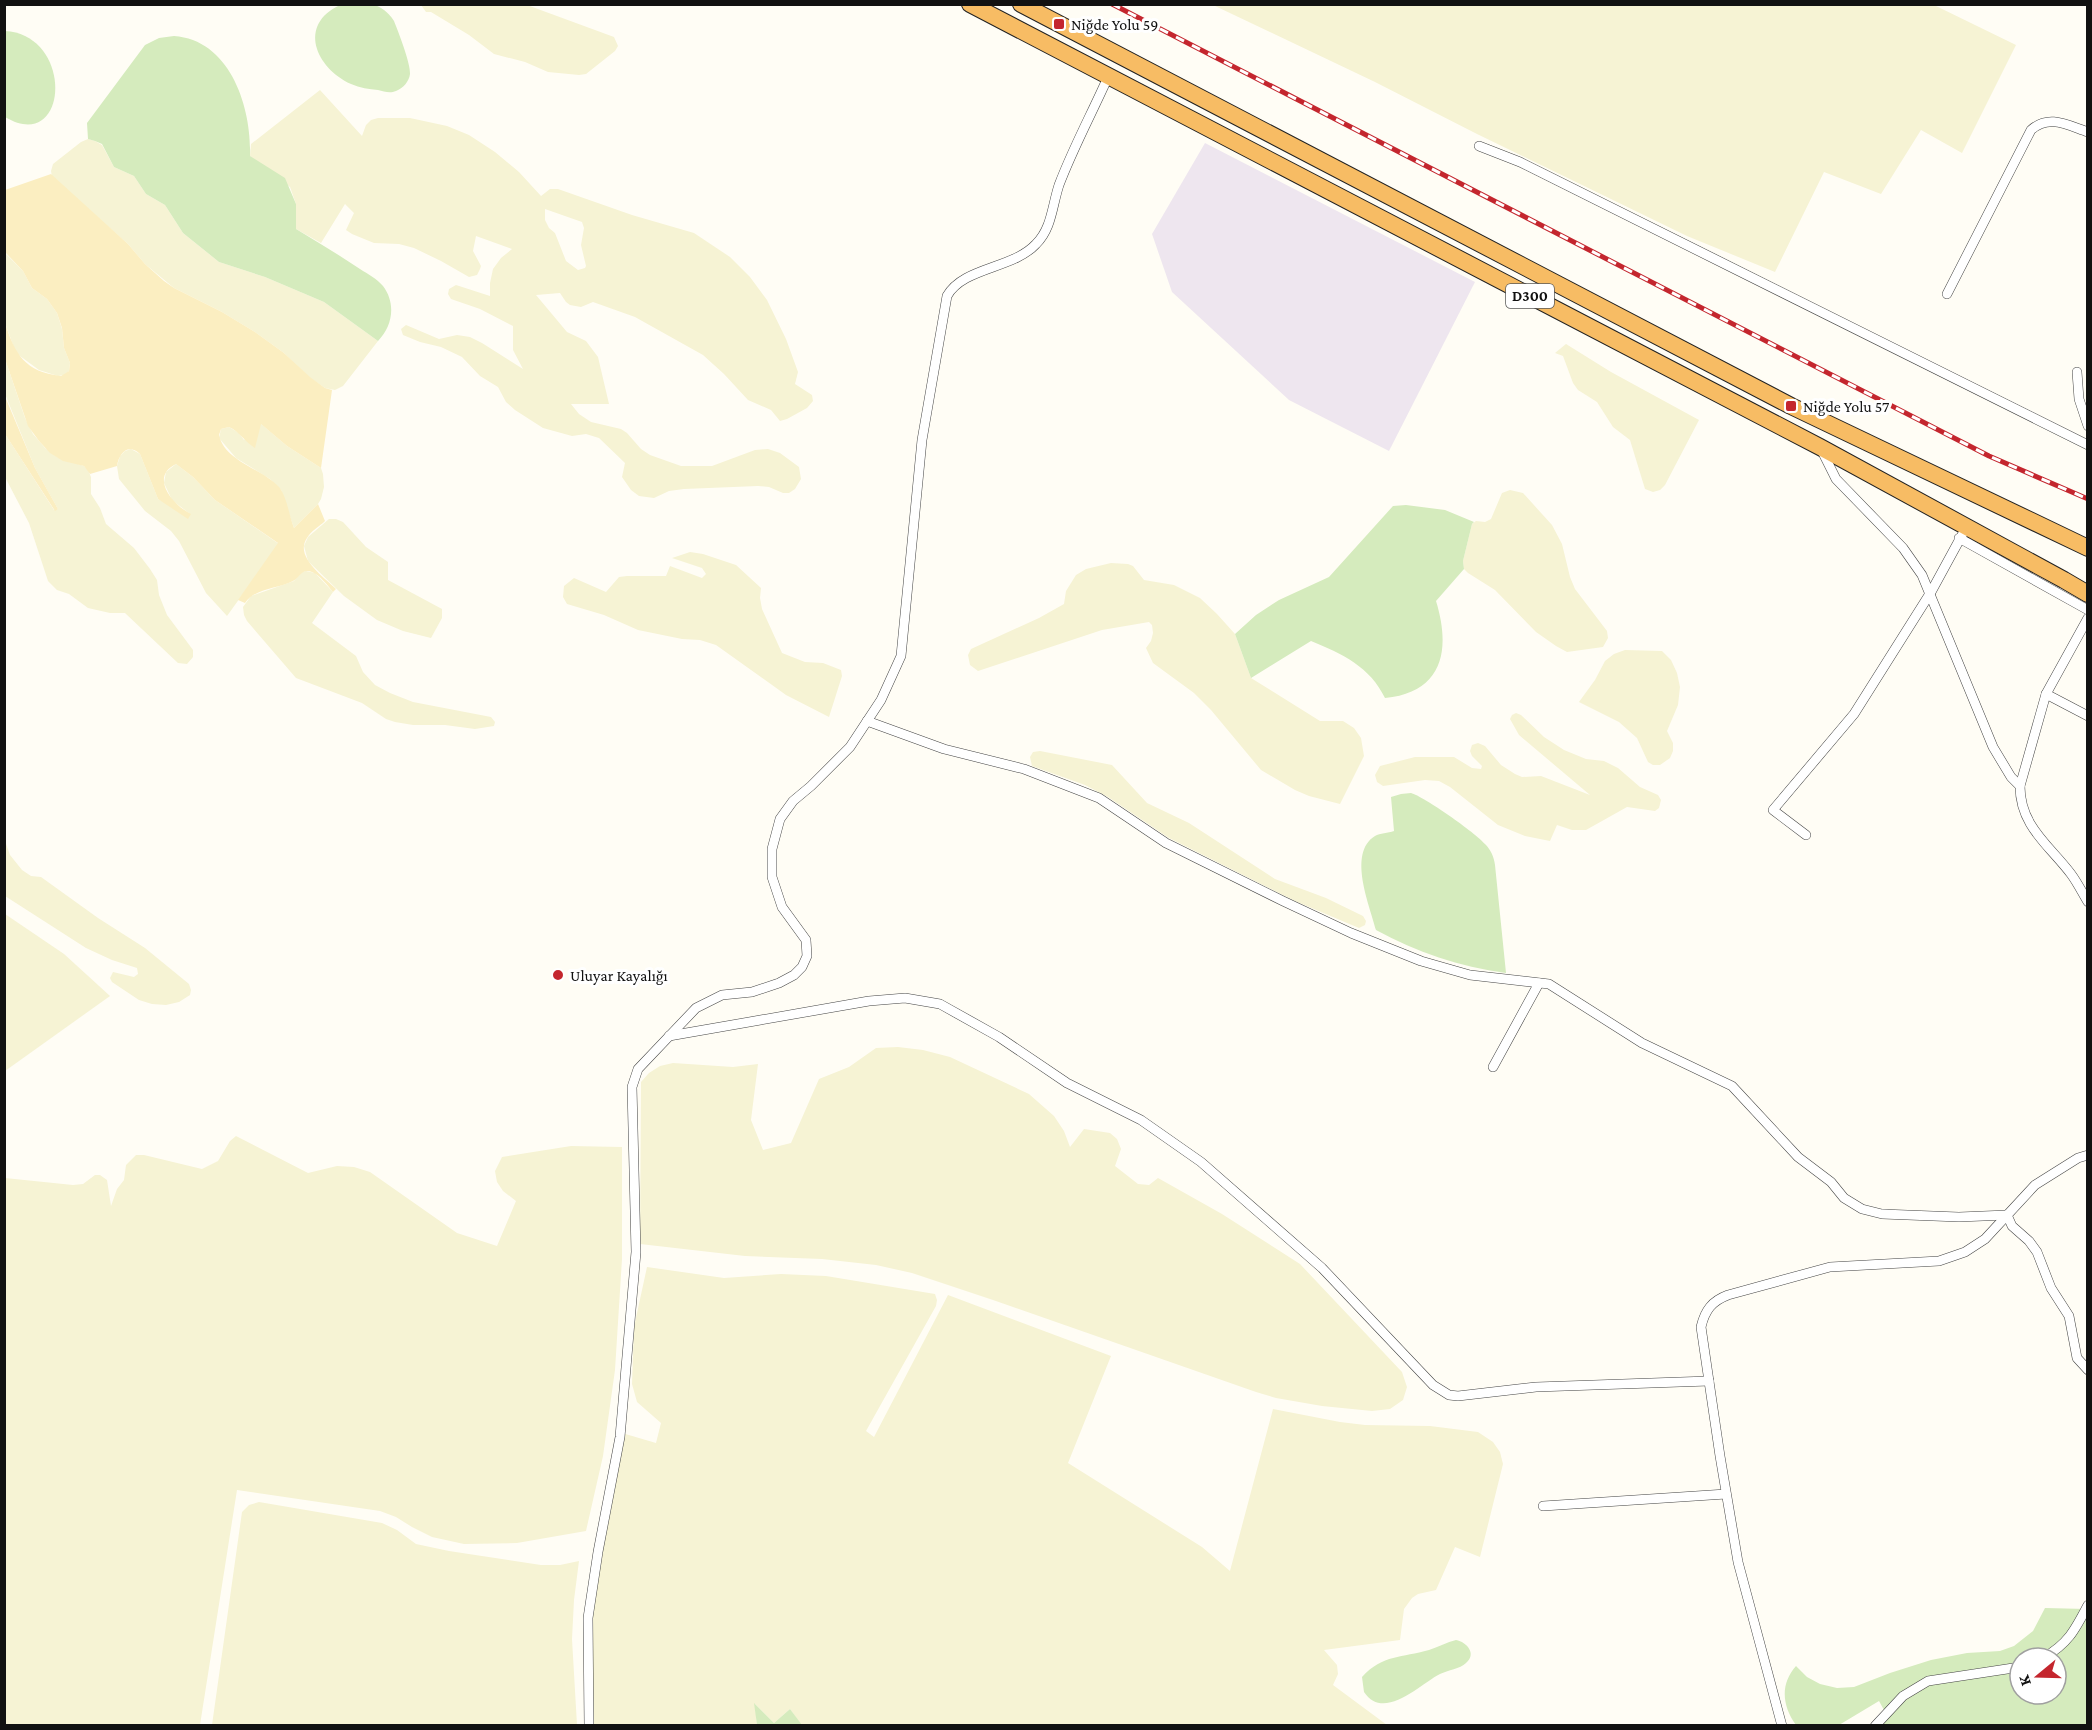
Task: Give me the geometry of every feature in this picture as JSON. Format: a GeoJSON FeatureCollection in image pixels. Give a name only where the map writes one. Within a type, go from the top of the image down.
{"type":"FeatureCollection","features":[{"type":"Feature","properties":{"kind":"highway","name":"D300"},"geometry":{"type":"LineString","coordinates":[[970,4],[1820,447],[1963,532],[2087,599]]}},
{"type":"Feature","properties":{"kind":"highway","name":"D300"},"geometry":{"type":"LineString","coordinates":[[1020,4],[1791,406],[2088,548]]}},
{"type":"Feature","properties":{"kind":"highway"},"geometry":{"type":"LineString","coordinates":[[2087,599],[2084,584],[2088,575]]}},
{"type":"Feature","properties":{"kind":"street"},"geometry":{"type":"LineString","coordinates":[[589,1725],[589,1609],[601,1531],[620,1437],[636,1252],[632,1087],[638,1069],[696,1008],[723,995],[752,992],[779,983],[794,975],[802,967],[807,956],[806,940],[782,907],[772,877],[772,849],[780,819],[793,801],[850,747],[882,700],[901,656],[922,440],[946,296],[957,284],[1022,256],[1037,244],[1049,224],[1059,186],[1108,77]]}},
{"type":"Feature","properties":{"kind":"street"},"geometry":{"type":"LineString","coordinates":[[1947,294],[2031,130],[2038,124],[2055,120],[2088,132]]}},
{"type":"Feature","properties":{"kind":"street"},"geometry":{"type":"LineString","coordinates":[[1479,146],[1520,162],[2088,445]]}},
{"type":"Feature","properties":{"kind":"street"},"geometry":{"type":"LineString","coordinates":[[2077,372],[2079,399],[2088,426]]}},
{"type":"Feature","properties":{"kind":"street"},"geometry":{"type":"LineString","coordinates":[[1820,447],[1836,479],[1903,548],[1923,575],[1993,747],[2011,777],[2020,786]]}},
{"type":"Feature","properties":{"kind":"street"},"geometry":{"type":"LineString","coordinates":[[1806,835],[1773,810],[1854,714],[1931,592],[1963,532]]}},
{"type":"Feature","properties":{"kind":"street"},"geometry":{"type":"LineString","coordinates":[[2088,618],[2046,694],[2020,786],[2021,802],[2028,823],[2070,873],[2088,902]]}},
{"type":"Feature","properties":{"kind":"street"},"geometry":{"type":"LineString","coordinates":[[2046,694],[2088,716]]}},
{"type":"Feature","properties":{"kind":"street"},"geometry":{"type":"LineString","coordinates":[[867,721],[944,749],[1024,769],[1099,798],[1166,843],[1312,915],[1421,961],[1470,975],[1549,984],[1642,1043],[1732,1086],[1798,1156],[1830,1182],[1844,1198],[1862,1209],[1882,1214],[1959,1217],[2007,1215]]}},
{"type":"Feature","properties":{"kind":"street"},"geometry":{"type":"LineString","coordinates":[[1493,1067],[1539,983]]}},
{"type":"Feature","properties":{"kind":"street"},"geometry":{"type":"LineString","coordinates":[[669,1036],[869,1001],[905,998],[940,1004],[999,1037],[1067,1083],[1141,1120],[1201,1162],[1322,1268],[1440,1391],[1458,1396],[1536,1387],[1709,1381]]}},
{"type":"Feature","properties":{"kind":"street"},"geometry":{"type":"LineString","coordinates":[[1782,1725],[1738,1562],[1701,1327],[1703,1316],[1709,1306],[1718,1299],[1830,1267],[1939,1261],[1965,1252],[1985,1239],[2035,1185],[2078,1158],[2088,1155]]}},
{"type":"Feature","properties":{"kind":"street"},"geometry":{"type":"LineString","coordinates":[[2007,1215],[2012,1226],[2030,1241],[2037,1252],[2050,1288],[2069,1316],[2077,1358],[2088,1370]]}},
{"type":"Feature","properties":{"kind":"street"},"geometry":{"type":"LineString","coordinates":[[1543,1506],[1726,1494]]}},
{"type":"Feature","properties":{"kind":"street"},"geometry":{"type":"LineString","coordinates":[[2060,1646],[2074,1632],[2088,1605]]}},
{"type":"Feature","properties":{"kind":"street"},"geometry":{"type":"LineString","coordinates":[[1875,1725],[1903,1695],[1928,1681],[2008,1669]]}},
{"type":"Feature","properties":{"kind":"shaded area"},"geometry":{"type":"Polygon","coordinates":[[[421,5],[527,5],[614,37],[618,46],[586,74],[548,72],[525,62],[494,54],[469,35],[431,12],[426,12],[421,5]]]}},
{"type":"Feature","properties":{"kind":"shaded area"},"geometry":{"type":"Polygon","coordinates":[[[1213,5],[1934,5],[2016,45],[1962,153],[1921,130],[1881,194],[1824,172],[1775,272],[1687,236],[1213,5]]]}},
{"type":"Feature","properties":{"kind":"shaded area"},"geometry":{"type":"Polygon","coordinates":[[[320,90],[362,136],[366,125],[378,118],[410,118],[447,126],[469,135],[495,152],[519,172],[541,196],[550,189],[558,189],[632,215],[694,233],[730,257],[750,277],[767,300],[786,339],[798,372],[795,384],[812,395],[813,401],[807,408],[780,421],[771,410],[748,400],[703,355],[635,317],[593,302],[581,307],[570,305],[560,293],[536,295],[567,332],[586,341],[598,357],[609,404],[571,404],[579,414],[591,422],[621,429],[650,455],[681,466],[712,466],[755,450],[768,449],[780,453],[799,467],[801,479],[795,489],[789,493],[783,493],[769,487],[758,486],[684,489],[669,491],[654,498],[639,496],[631,490],[622,477],[625,463],[599,438],[586,434],[572,436],[543,428],[515,410],[506,402],[498,387],[480,376],[462,357],[441,347],[403,335],[401,329],[406,325],[439,339],[457,335],[470,337],[523,369],[513,350],[513,326],[480,309],[451,299],[448,294],[449,289],[456,285],[490,296],[493,269],[512,249],[476,236],[473,251],[481,266],[477,275],[469,277],[414,248],[399,244],[374,243],[352,234],[346,230],[354,213],[345,204],[321,243],[296,229],[296,204],[290,187],[250,156],[251,144],[320,90]],[[545,209],[545,220],[555,233],[566,261],[578,270],[586,266],[581,245],[584,228],[582,222],[545,209]]]}},
{"type":"Feature","properties":{"kind":"shaded area"},"geometry":{"type":"Polygon","coordinates":[[[88,139],[102,145],[114,167],[134,176],[146,194],[165,205],[183,233],[219,262],[265,277],[324,302],[378,341],[343,386],[335,390],[325,388],[255,332],[222,312],[174,288],[52,177],[53,164],[88,139]]]}},
{"type":"Feature","properties":{"kind":"shaded area"},"geometry":{"type":"Polygon","coordinates":[[[1205,143],[1475,282],[1389,451],[1289,400],[1172,292],[1152,234],[1205,143]]]}},
{"type":"Feature","properties":{"kind":"shaded area"},"geometry":{"type":"Polygon","coordinates":[[[4,252],[23,271],[32,288],[47,299],[57,313],[64,348],[70,363],[69,371],[64,375],[58,376],[39,370],[16,353],[5,323],[4,252]]]}},
{"type":"Feature","properties":{"kind":"shaded area"},"geometry":{"type":"Polygon","coordinates":[[[1566,344],[1611,372],[1699,420],[1665,485],[1660,490],[1653,492],[1645,489],[1630,440],[1613,427],[1597,402],[1578,390],[1573,383],[1563,356],[1555,353],[1566,344]]]}},
{"type":"Feature","properties":{"kind":"shaded area"},"geometry":{"type":"Polygon","coordinates":[[[5,359],[25,418],[33,434],[45,448],[57,457],[84,466],[88,470],[91,477],[91,494],[106,524],[134,548],[157,580],[159,595],[167,615],[193,650],[193,657],[187,664],[178,663],[125,613],[110,613],[88,608],[69,594],[57,590],[48,581],[29,523],[5,477],[5,434],[54,510],[58,509],[35,468],[5,394],[5,359]]]}},
{"type":"Feature","properties":{"kind":"shaded area"},"geometry":{"type":"Polygon","coordinates":[[[260,423],[287,446],[321,468],[323,474],[324,487],[321,499],[294,528],[281,490],[270,479],[236,458],[219,438],[221,429],[229,427],[239,433],[244,440],[260,423]]]}},
{"type":"Feature","properties":{"kind":"shaded area"},"geometry":{"type":"Polygon","coordinates":[[[131,449],[140,454],[158,499],[190,514],[172,500],[164,483],[166,472],[176,464],[193,477],[215,500],[279,544],[227,616],[206,593],[179,541],[171,531],[145,511],[119,479],[117,466],[120,456],[131,449]]]}},
{"type":"Feature","properties":{"kind":"shaded area"},"geometry":{"type":"Polygon","coordinates":[[[1510,490],[1523,493],[1552,525],[1562,544],[1575,589],[1607,631],[1608,638],[1603,647],[1567,652],[1556,646],[1536,632],[1495,590],[1464,569],[1463,561],[1472,524],[1476,521],[1485,522],[1491,519],[1502,493],[1510,490]]]}},
{"type":"Feature","properties":{"kind":"shaded area"},"geometry":{"type":"Polygon","coordinates":[[[329,519],[343,522],[366,547],[388,562],[388,580],[442,609],[442,618],[431,638],[403,631],[377,620],[344,596],[308,561],[304,546],[308,537],[329,519]]]}},
{"type":"Feature","properties":{"kind":"shaded area"},"geometry":{"type":"Polygon","coordinates":[[[690,552],[736,565],[761,588],[762,609],[782,653],[805,662],[823,663],[841,670],[842,676],[829,717],[786,695],[716,645],[700,640],[682,639],[638,630],[604,615],[567,604],[563,597],[564,586],[574,578],[606,592],[619,577],[666,576],[670,566],[702,578],[706,574],[702,568],[672,558],[690,552]]]}},
{"type":"Feature","properties":{"kind":"shaded area"},"geometry":{"type":"Polygon","coordinates":[[[1111,563],[1128,564],[1133,566],[1144,580],[1174,585],[1200,598],[1235,634],[1251,678],[1320,721],[1343,721],[1354,728],[1361,738],[1364,756],[1340,804],[1295,790],[1261,770],[1194,693],[1153,663],[1146,648],[1153,633],[1149,622],[1102,630],[978,671],[970,665],[968,655],[971,649],[1064,604],[1066,591],[1076,575],[1086,569],[1111,563]]]}},
{"type":"Feature","properties":{"kind":"shaded area"},"geometry":{"type":"Polygon","coordinates":[[[301,572],[315,573],[333,592],[312,623],[356,656],[363,672],[375,685],[413,702],[491,717],[495,722],[494,726],[475,729],[395,722],[386,719],[362,703],[296,678],[247,621],[243,607],[251,596],[294,581],[301,572]]]}},
{"type":"Feature","properties":{"kind":"shaded area"},"geometry":{"type":"Polygon","coordinates":[[[1625,650],[1662,651],[1671,660],[1677,673],[1680,687],[1678,705],[1667,731],[1673,743],[1673,751],[1670,758],[1660,765],[1648,762],[1637,738],[1619,722],[1579,702],[1605,661],[1625,650]]]}},
{"type":"Feature","properties":{"kind":"shaded area"},"geometry":{"type":"Polygon","coordinates":[[[1516,713],[1544,737],[1564,750],[1586,759],[1604,761],[1618,768],[1640,787],[1658,795],[1661,800],[1659,808],[1655,811],[1627,807],[1586,830],[1572,830],[1557,825],[1550,841],[1525,836],[1498,825],[1439,781],[1425,780],[1383,786],[1377,782],[1375,775],[1380,766],[1415,757],[1454,757],[1472,768],[1481,769],[1482,766],[1470,751],[1472,745],[1478,743],[1485,746],[1501,765],[1515,774],[1522,777],[1541,776],[1590,795],[1519,735],[1510,719],[1516,713]]]}},
{"type":"Feature","properties":{"kind":"shaded area"},"geometry":{"type":"Polygon","coordinates":[[[1040,751],[1112,765],[1147,803],[1189,823],[1275,879],[1326,898],[1363,916],[1366,921],[1365,925],[1359,928],[1295,901],[1169,838],[1108,797],[1085,785],[1032,766],[1030,757],[1033,752],[1040,751]]]}},
{"type":"Feature","properties":{"kind":"shaded area"},"geometry":{"type":"Polygon","coordinates":[[[4,838],[10,855],[22,870],[31,876],[41,877],[145,948],[189,984],[190,995],[179,1002],[166,1005],[139,1000],[112,982],[110,978],[113,972],[134,977],[138,974],[137,968],[86,948],[5,896],[4,838]]]}},
{"type":"Feature","properties":{"kind":"shaded area"},"geometry":{"type":"Polygon","coordinates":[[[5,914],[64,954],[110,996],[5,1071],[5,914]]]}},
{"type":"Feature","properties":{"kind":"shaded area"},"geometry":{"type":"Polygon","coordinates":[[[898,1047],[950,1057],[1029,1094],[1054,1116],[1064,1131],[1070,1147],[1084,1129],[1110,1133],[1117,1139],[1121,1149],[1115,1166],[1138,1184],[1149,1185],[1158,1178],[1222,1214],[1300,1264],[1402,1372],[1407,1387],[1403,1400],[1390,1409],[1372,1411],[1276,1398],[912,1273],[876,1265],[822,1259],[745,1256],[640,1244],[641,1082],[649,1073],[660,1066],[673,1063],[733,1067],[758,1064],[751,1120],[763,1150],[791,1143],[819,1079],[849,1067],[876,1048],[898,1047]]]}},
{"type":"Feature","properties":{"kind":"shaded area"},"geometry":{"type":"Polygon","coordinates":[[[236,1136],[308,1173],[337,1166],[354,1167],[370,1172],[457,1233],[497,1246],[516,1201],[503,1191],[497,1182],[495,1171],[502,1157],[571,1146],[622,1147],[622,1259],[615,1370],[603,1456],[586,1531],[517,1543],[464,1544],[432,1537],[380,1511],[237,1490],[200,1725],[5,1725],[5,1178],[73,1185],[83,1184],[95,1175],[100,1175],[107,1180],[111,1206],[117,1189],[124,1180],[126,1165],[136,1155],[202,1169],[218,1161],[230,1141],[236,1136]]]}},
{"type":"Feature","properties":{"kind":"shaded area"},"geometry":{"type":"Polygon","coordinates":[[[647,1267],[724,1278],[781,1274],[826,1276],[935,1294],[936,1306],[866,1431],[874,1437],[948,1295],[1111,1356],[1068,1463],[1202,1547],[1230,1571],[1273,1409],[1365,1425],[1430,1426],[1478,1432],[1493,1442],[1500,1452],[1503,1464],[1480,1557],[1455,1547],[1436,1590],[1418,1594],[1404,1609],[1400,1640],[1324,1650],[1337,1665],[1338,1674],[1333,1685],[1387,1725],[802,1726],[790,1709],[774,1723],[755,1704],[757,1725],[589,1726],[590,1614],[622,1433],[656,1443],[661,1423],[637,1402],[632,1384],[634,1327],[647,1267]]]}},
{"type":"Feature","properties":{"kind":"shaded area"},"geometry":{"type":"Polygon","coordinates":[[[259,1502],[382,1523],[397,1530],[416,1544],[449,1551],[541,1565],[560,1565],[579,1561],[572,1639],[577,1725],[212,1725],[242,1512],[249,1505],[259,1502]]]}},
{"type":"Feature","properties":{"kind":"green space"},"geometry":{"type":"Polygon","coordinates":[[[372,4],[383,9],[393,19],[410,69],[408,80],[401,88],[389,92],[358,86],[339,77],[328,68],[316,46],[315,35],[327,13],[340,5],[372,4]]]}},
{"type":"Feature","properties":{"kind":"green space"},"geometry":{"type":"Polygon","coordinates":[[[5,31],[28,37],[44,51],[53,70],[55,90],[52,108],[42,120],[26,124],[5,117],[5,31]]]}},
{"type":"Feature","properties":{"kind":"green space"},"geometry":{"type":"Polygon","coordinates":[[[174,36],[194,40],[224,63],[242,98],[250,138],[250,156],[285,178],[296,204],[296,229],[383,286],[390,300],[391,314],[387,328],[378,341],[324,302],[265,277],[219,262],[183,233],[165,205],[146,194],[134,176],[114,167],[102,144],[88,139],[87,123],[145,45],[159,38],[174,36]]]}},
{"type":"Feature","properties":{"kind":"green space"},"geometry":{"type":"Polygon","coordinates":[[[1406,505],[1445,510],[1474,522],[1463,561],[1464,569],[1436,601],[1443,636],[1442,652],[1431,678],[1420,687],[1404,694],[1385,698],[1372,678],[1354,663],[1311,641],[1251,678],[1235,634],[1256,615],[1279,600],[1329,577],[1393,506],[1406,505]]]}},
{"type":"Feature","properties":{"kind":"green space"},"geometry":{"type":"Polygon","coordinates":[[[1411,793],[1461,824],[1491,851],[1495,865],[1506,973],[1472,967],[1439,957],[1376,930],[1363,880],[1362,854],[1367,844],[1375,836],[1394,831],[1391,797],[1411,793]]]}},
{"type":"Feature","properties":{"kind":"green space"},"geometry":{"type":"Polygon","coordinates":[[[2045,1608],[2087,1609],[2087,1725],[1871,1725],[1884,1710],[1879,1701],[1839,1725],[1796,1725],[1786,1703],[1787,1680],[1796,1666],[1807,1677],[1820,1684],[1837,1688],[1854,1687],[1931,1660],[2008,1648],[2008,1706],[2068,1706],[2068,1646],[2014,1646],[2033,1631],[2045,1608]]]}},
{"type":"Feature","properties":{"kind":"green space"},"geometry":{"type":"Polygon","coordinates":[[[1456,1640],[1467,1646],[1471,1652],[1469,1660],[1463,1665],[1440,1674],[1392,1702],[1382,1703],[1372,1700],[1364,1692],[1362,1677],[1385,1660],[1429,1650],[1456,1640]]]}},
{"type":"Feature","properties":{"kind":"green space"},"geometry":{"type":"Polygon","coordinates":[[[754,1703],[774,1723],[790,1709],[802,1725],[757,1725],[754,1703]]]}},
{"type":"Feature","properties":{"kind":"sand"},"geometry":{"type":"Polygon","coordinates":[[[51,174],[128,244],[164,281],[255,332],[284,353],[310,377],[325,388],[332,390],[321,468],[287,446],[261,424],[255,448],[229,427],[221,429],[219,435],[229,452],[279,487],[294,528],[318,504],[325,521],[307,538],[304,552],[318,573],[336,589],[333,592],[318,576],[306,571],[287,584],[255,594],[245,603],[238,600],[278,543],[215,500],[193,477],[176,464],[164,476],[164,483],[171,498],[191,514],[188,519],[158,499],[140,454],[136,451],[132,449],[125,451],[117,466],[90,474],[84,466],[63,461],[50,453],[28,426],[5,359],[5,323],[13,344],[23,360],[30,366],[61,376],[69,371],[70,363],[64,348],[62,328],[57,313],[47,299],[32,288],[23,271],[5,252],[5,190],[51,174]]]}},
{"type":"Feature","properties":{"kind":"sand"},"geometry":{"type":"Polygon","coordinates":[[[4,394],[35,468],[58,509],[55,511],[5,434],[4,394]]]}},
{"type":"Feature","properties":{"kind":"railway"},"geometry":{"type":"LineString","coordinates":[[1112,4],[1989,456],[2088,499]]}},
{"type":"Feature","properties":{"kind":"place","name":"Niğde Yolu 59"},"geometry":{"type":"Point","coordinates":[1059,24]}},
{"type":"Feature","properties":{"kind":"place","name":"Niğde Yolu 57"},"geometry":{"type":"Point","coordinates":[1791,406]}},
{"type":"Feature","properties":{"kind":"place","name":"Uluyar Kayalığı"},"geometry":{"type":"Point","coordinates":[558,975]}}]}
